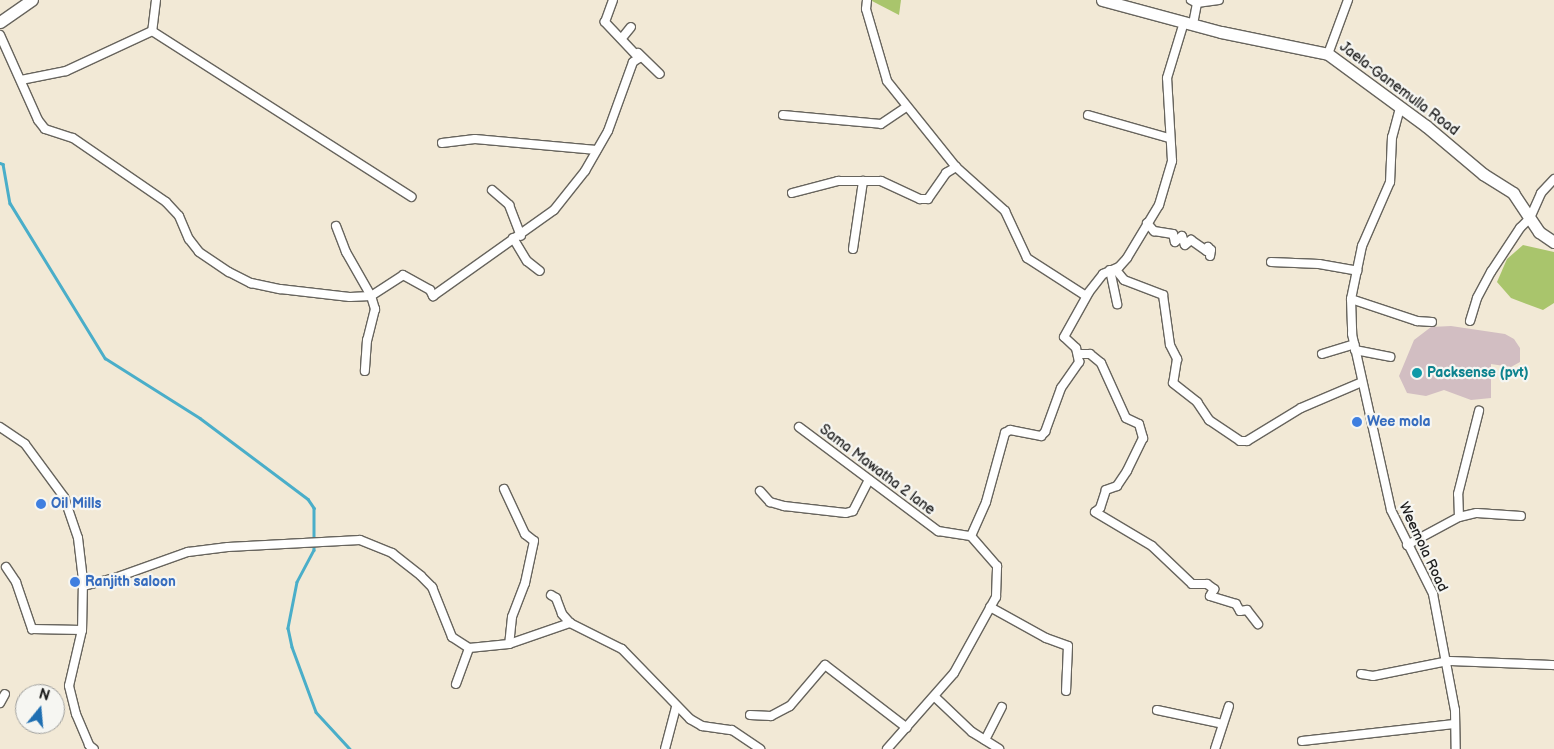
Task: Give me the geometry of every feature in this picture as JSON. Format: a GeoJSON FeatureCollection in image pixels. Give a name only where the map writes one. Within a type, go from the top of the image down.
{"type":"FeatureCollection","features":[{"type":"Feature","properties":{"kind":"main road"},"geometry":{"type":"LineString","coordinates":[[0,22],[32,0]]}},
{"type":"Feature","properties":{"kind":"main road","name":"Jaela-Ganemulla Road"},"geometry":{"type":"LineString","coordinates":[[1102,0],[1130,5],[1189,23],[1328,54],[1483,174],[1513,193],[1539,232],[1554,242]]}},
{"type":"Feature","properties":{"kind":"street"},"geometry":{"type":"LineString","coordinates":[[152,31],[156,0]]}},
{"type":"Feature","properties":{"kind":"street"},"geometry":{"type":"LineString","coordinates":[[613,0],[605,22],[660,74]]}},
{"type":"Feature","properties":{"kind":"street"},"geometry":{"type":"LineString","coordinates":[[867,0],[866,9],[881,69],[906,106],[956,167],[1004,211],[1027,258],[1086,296]]}},
{"type":"Feature","properties":{"kind":"street"},"geometry":{"type":"LineString","coordinates":[[1219,0],[1194,1],[1189,23],[1167,78],[1169,138],[1172,161],[1163,194],[1127,258],[1086,296],[1064,337],[1080,354],[1096,357],[1126,418],[1139,424],[1143,438],[1127,471],[1116,486],[1106,490],[1100,508],[1095,512],[1152,546],[1192,584],[1207,584],[1214,589],[1210,596],[1236,604],[1240,611],[1247,610],[1258,624]]}},
{"type":"Feature","properties":{"kind":"street"},"geometry":{"type":"LineString","coordinates":[[1328,54],[1348,0]]}},
{"type":"Feature","properties":{"kind":"street"},"geometry":{"type":"LineString","coordinates":[[622,38],[631,26]]}},
{"type":"Feature","properties":{"kind":"street"},"geometry":{"type":"LineString","coordinates":[[21,80],[66,71],[152,31]]}},
{"type":"Feature","properties":{"kind":"street"},"geometry":{"type":"LineString","coordinates":[[152,31],[412,197]]}},
{"type":"Feature","properties":{"kind":"street"},"geometry":{"type":"LineString","coordinates":[[0,34],[38,120],[46,129],[74,138],[166,202],[179,216],[189,239],[200,252],[229,272],[252,283],[280,289],[350,297],[371,296],[403,275],[430,290],[433,296],[513,238],[521,236],[559,205],[608,131],[633,62],[639,58],[638,54]]}},
{"type":"Feature","properties":{"kind":"street"},"geometry":{"type":"LineString","coordinates":[[783,115],[875,124],[906,106]]}},
{"type":"Feature","properties":{"kind":"street","name":"Weemola Road"},"geometry":{"type":"LineString","coordinates":[[1400,108],[1392,137],[1390,182],[1365,233],[1351,298],[1354,347],[1391,510],[1433,594],[1448,661],[1455,710],[1456,749]]}},
{"type":"Feature","properties":{"kind":"street"},"geometry":{"type":"LineString","coordinates":[[1088,115],[1169,138]]}},
{"type":"Feature","properties":{"kind":"street"},"geometry":{"type":"LineString","coordinates":[[442,142],[475,139],[597,150]]}},
{"type":"Feature","properties":{"kind":"street"},"geometry":{"type":"LineString","coordinates":[[792,193],[838,181],[881,181],[920,199],[928,199],[946,173],[956,167]]}},
{"type":"Feature","properties":{"kind":"street"},"geometry":{"type":"LineString","coordinates":[[1470,320],[1477,298],[1491,272],[1520,228],[1530,218],[1541,193],[1554,179]]}},
{"type":"Feature","properties":{"kind":"street"},"geometry":{"type":"LineString","coordinates":[[853,249],[863,181]]}},
{"type":"Feature","properties":{"kind":"street"},"geometry":{"type":"LineString","coordinates":[[492,190],[509,205],[521,236]]}},
{"type":"Feature","properties":{"kind":"street"},"geometry":{"type":"LineString","coordinates":[[1147,223],[1154,231],[1173,234],[1175,242],[1182,236],[1185,245],[1191,240],[1207,251],[1208,247],[1211,250],[1210,256]]}},
{"type":"Feature","properties":{"kind":"street"},"geometry":{"type":"LineString","coordinates":[[336,226],[346,252],[371,296],[375,309],[367,340],[365,371]]}},
{"type":"Feature","properties":{"kind":"street"},"geometry":{"type":"LineString","coordinates":[[513,238],[527,261],[540,271]]}},
{"type":"Feature","properties":{"kind":"street"},"geometry":{"type":"LineString","coordinates":[[1271,262],[1319,264],[1357,271]]}},
{"type":"Feature","properties":{"kind":"street"},"geometry":{"type":"LineString","coordinates":[[1113,270],[1117,304]]}},
{"type":"Feature","properties":{"kind":"street"},"geometry":{"type":"LineString","coordinates":[[1113,270],[1124,280],[1163,295],[1168,337],[1177,360],[1173,383],[1197,402],[1209,420],[1240,441],[1247,441],[1301,408],[1362,382]]}},
{"type":"Feature","properties":{"kind":"street"},"geometry":{"type":"LineString","coordinates":[[1351,298],[1417,321],[1432,322]]}},
{"type":"Feature","properties":{"kind":"street"},"geometry":{"type":"LineString","coordinates":[[1322,354],[1354,347],[1390,357]]}},
{"type":"Feature","properties":{"kind":"street"},"geometry":{"type":"LineString","coordinates":[[887,749],[935,697],[954,673],[990,607],[999,585],[997,566],[971,536],[986,502],[1005,433],[1010,430],[1041,436],[1045,432],[1055,401],[1080,354]]}},
{"type":"Feature","properties":{"kind":"street"},"geometry":{"type":"LineString","coordinates":[[1459,517],[1458,494],[1479,411]]}},
{"type":"Feature","properties":{"kind":"street"},"geometry":{"type":"LineString","coordinates":[[0,427],[26,444],[64,497],[78,538],[83,586],[82,630],[69,686],[76,714],[89,745],[94,749]]}},
{"type":"Feature","properties":{"kind":"street","name":"Sama Mawatha 2 lane"},"geometry":{"type":"LineString","coordinates":[[799,427],[938,532],[971,536]]}},
{"type":"Feature","properties":{"kind":"street"},"geometry":{"type":"LineString","coordinates":[[760,490],[770,502],[784,506],[846,513],[853,511],[869,480]]}},
{"type":"Feature","properties":{"kind":"street"},"geometry":{"type":"LineString","coordinates":[[504,488],[525,534],[534,540],[525,583],[512,617],[509,644]]}},
{"type":"Feature","properties":{"kind":"street"},"geometry":{"type":"LineString","coordinates":[[1407,545],[1459,517],[1477,513],[1521,516]]}},
{"type":"Feature","properties":{"kind":"street"},"geometry":{"type":"LineString","coordinates":[[83,586],[112,579],[188,552],[228,547],[360,540],[392,553],[427,582],[432,587],[452,636],[469,648],[509,644],[570,623]]}},
{"type":"Feature","properties":{"kind":"street"},"geometry":{"type":"LineString","coordinates":[[6,567],[16,582],[32,629],[82,630]]}},
{"type":"Feature","properties":{"kind":"street"},"geometry":{"type":"LineString","coordinates":[[551,595],[556,598],[562,614],[570,623],[622,649],[676,707],[696,723],[732,730],[758,748]]}},
{"type":"Feature","properties":{"kind":"street"},"geometry":{"type":"LineString","coordinates":[[990,607],[1039,635],[1068,646],[1066,691]]}},
{"type":"Feature","properties":{"kind":"street"},"geometry":{"type":"LineString","coordinates":[[456,684],[469,648]]}},
{"type":"Feature","properties":{"kind":"street"},"geometry":{"type":"LineString","coordinates":[[1361,674],[1373,676],[1448,661],[1554,665]]}},
{"type":"Feature","properties":{"kind":"street"},"geometry":{"type":"LineString","coordinates":[[750,715],[771,716],[790,706],[825,665],[907,728]]}},
{"type":"Feature","properties":{"kind":"street"},"geometry":{"type":"LineString","coordinates":[[0,703],[5,694]]}},
{"type":"Feature","properties":{"kind":"street"},"geometry":{"type":"LineString","coordinates":[[935,697],[985,740],[999,749]]}},
{"type":"Feature","properties":{"kind":"street"},"geometry":{"type":"LineString","coordinates":[[1215,749],[1229,706]]}},
{"type":"Feature","properties":{"kind":"street"},"geometry":{"type":"LineString","coordinates":[[665,749],[676,707]]}},
{"type":"Feature","properties":{"kind":"street"},"geometry":{"type":"LineString","coordinates":[[985,740],[1002,707]]}},
{"type":"Feature","properties":{"kind":"street"},"geometry":{"type":"LineString","coordinates":[[1157,710],[1223,724]]}},
{"type":"Feature","properties":{"kind":"street"},"geometry":{"type":"LineString","coordinates":[[1302,742],[1454,724]]}},
{"type":"Feature","properties":{"kind":"shaded area"},"geometry":{"type":"Polygon","coordinates":[[[1451,326],[1505,334],[1514,339],[1520,348],[1520,362],[1511,367],[1491,364],[1491,398],[1471,400],[1444,390],[1426,396],[1407,393],[1399,376],[1414,340],[1431,327],[1451,326]]]}},
{"type":"Feature","properties":{"kind":"green space"},"geometry":{"type":"Polygon","coordinates":[[[872,0],[901,0],[899,15],[872,1],[872,0]]]}},
{"type":"Feature","properties":{"kind":"green space"},"geometry":{"type":"Polygon","coordinates":[[[1523,245],[1554,252],[1554,303],[1543,310],[1511,298],[1497,282],[1507,259],[1523,245]]]}},
{"type":"Feature","properties":{"kind":"waterway"},"geometry":{"type":"LineString","coordinates":[[0,163],[3,164],[10,203],[105,358],[200,418],[308,499],[314,508],[314,550],[297,582],[288,628],[292,647],[316,712],[350,749]]}},
{"type":"Feature","properties":{"kind":"place","name":"Packsense (pvt)"},"geometry":{"type":"Point","coordinates":[1417,373]}},
{"type":"Feature","properties":{"kind":"place","name":"Wee mola"},"geometry":{"type":"Point","coordinates":[1357,422]}},
{"type":"Feature","properties":{"kind":"place","name":"Oil Mills"},"geometry":{"type":"Point","coordinates":[41,504]}},
{"type":"Feature","properties":{"kind":"place","name":"Ranjith saloon"},"geometry":{"type":"Point","coordinates":[75,582]}}]}
